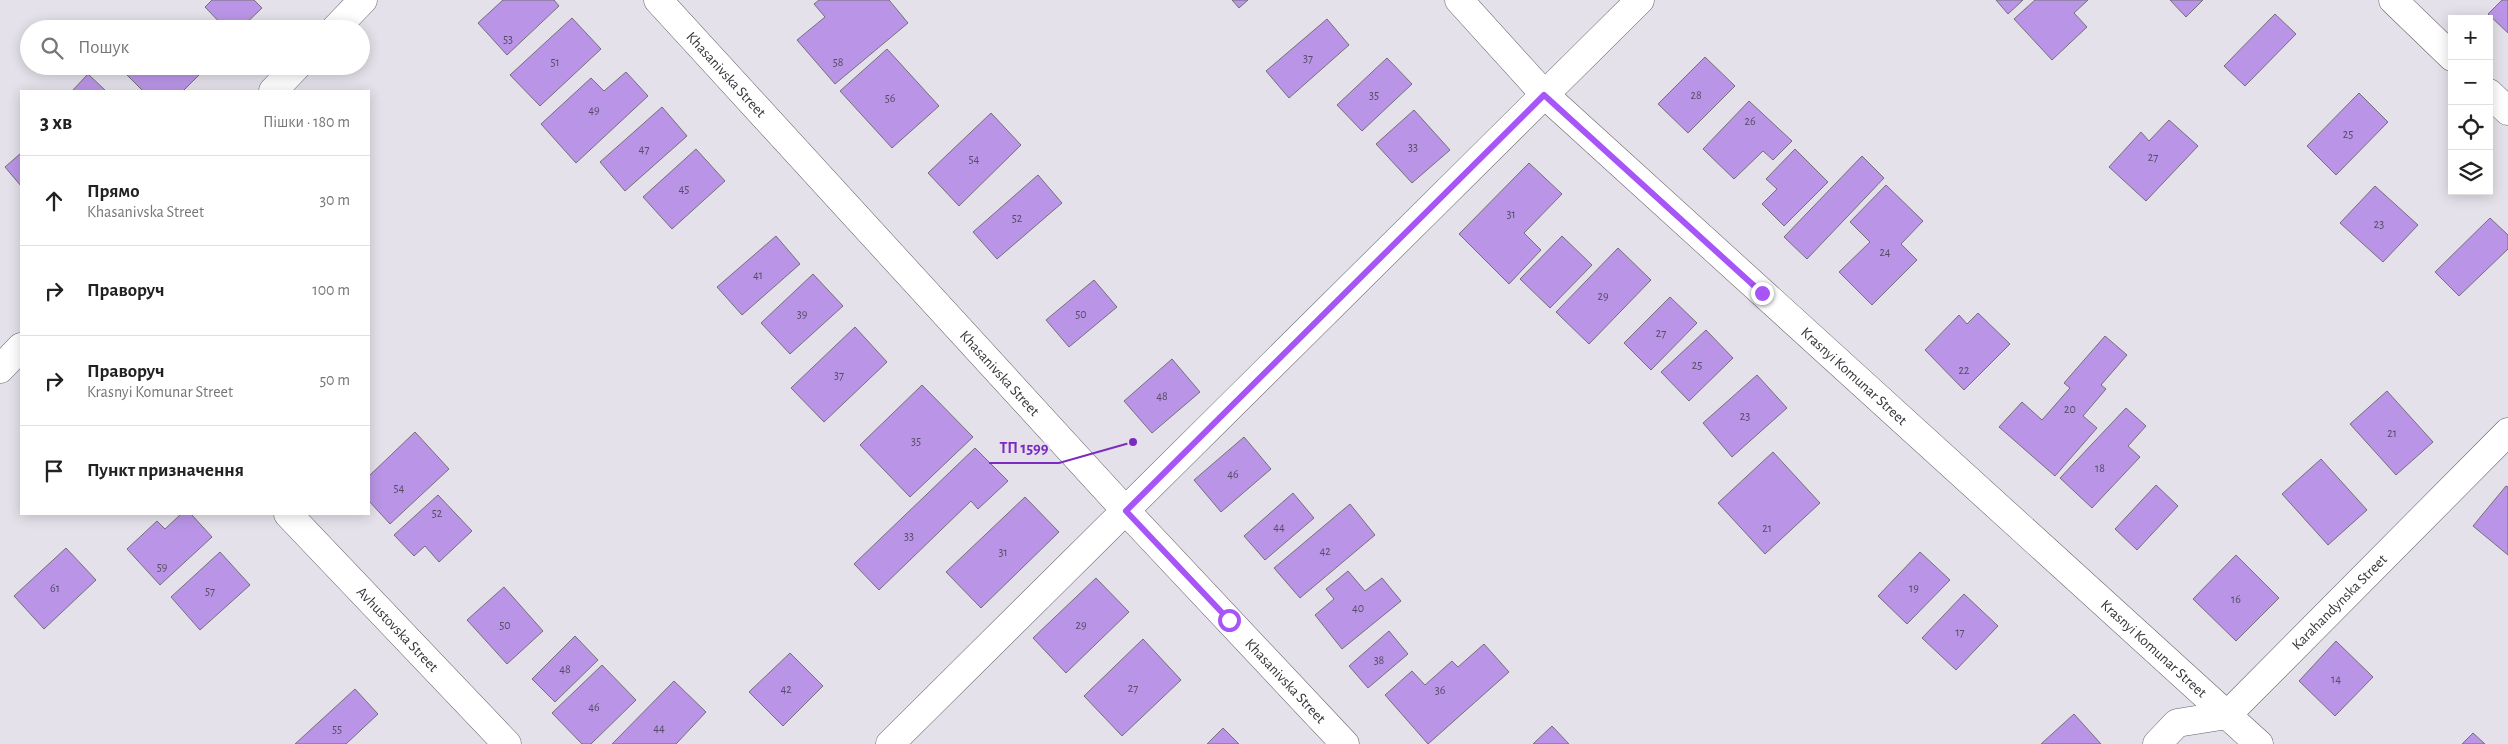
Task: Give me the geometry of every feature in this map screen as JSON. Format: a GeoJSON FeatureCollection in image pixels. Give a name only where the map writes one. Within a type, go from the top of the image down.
{"type":"FeatureCollection","features":[{"type":"Feature","properties":{"kind":"street"},"geometry":{"type":"LineString","coordinates":[[344,20],[363,0]]}},
{"type":"Feature","properties":{"kind":"street","name":"Khasanivska Street"},"geometry":{"type":"LineString","coordinates":[[658,0],[1126,511],[1345,744]]}},
{"type":"Feature","properties":{"kind":"street","name":"Krasnyi Komunar Street"},"geometry":{"type":"LineString","coordinates":[[1459,0],[1544,95],[2258,744]]}},
{"type":"Feature","properties":{"kind":"street"},"geometry":{"type":"LineString","coordinates":[[890,744],[1640,0]]}},
{"type":"Feature","properties":{"kind":"street"},"geometry":{"type":"LineString","coordinates":[[2393,0],[2448,53]]}},
{"type":"Feature","properties":{"kind":"street"},"geometry":{"type":"LineString","coordinates":[[274,90],[289,75]]}},
{"type":"Feature","properties":{"kind":"street"},"geometry":{"type":"LineString","coordinates":[[2493,97],[2508,111]]}},
{"type":"Feature","properties":{"kind":"street"},"geometry":{"type":"LineString","coordinates":[[0,369],[20,348]]}},
{"type":"Feature","properties":{"kind":"street","name":"Karahandynska Street"},"geometry":{"type":"LineString","coordinates":[[2227,715],[2508,432]]}},
{"type":"Feature","properties":{"kind":"street","name":"Avhustovska Street"},"geometry":{"type":"LineString","coordinates":[[289,515],[507,744]]}},
{"type":"Feature","properties":{"kind":"street"},"geometry":{"type":"LineString","coordinates":[[2157,744],[2177,723],[2227,715]]}},
{"type":"Feature","properties":{"kind":"building"},"geometry":{"type":"Polygon","coordinates":[[[212,0],[254,0],[262,8],[249,20],[217,20],[205,7],[212,0]]]}},
{"type":"Feature","properties":{"kind":"building"},"geometry":{"type":"Polygon","coordinates":[[[503,0],[554,0],[559,6],[507,55],[478,23],[503,0]]]}},
{"type":"Feature","properties":{"kind":"building"},"geometry":{"type":"Polygon","coordinates":[[[819,0],[889,0],[908,23],[835,84],[797,40],[825,17],[814,4],[819,0]]]}},
{"type":"Feature","properties":{"kind":"building"},"geometry":{"type":"Polygon","coordinates":[[[1232,0],[1248,0],[1239,8],[1232,0]]]}},
{"type":"Feature","properties":{"kind":"building"},"geometry":{"type":"Polygon","coordinates":[[[1996,0],[2023,0],[2008,14],[1996,0]]]}},
{"type":"Feature","properties":{"kind":"building"},"geometry":{"type":"Polygon","coordinates":[[[2035,0],[2088,0],[2074,13],[2087,27],[2052,60],[2014,19],[2035,0]]]}},
{"type":"Feature","properties":{"kind":"building"},"geometry":{"type":"Polygon","coordinates":[[[2170,0],[2203,0],[2186,17],[2170,0]]]}},
{"type":"Feature","properties":{"kind":"building"},"geometry":{"type":"Polygon","coordinates":[[[2502,0],[2508,0],[2508,33],[2493,19],[2493,15],[2488,14],[2502,0]]]}},
{"type":"Feature","properties":{"kind":"building"},"geometry":{"type":"Polygon","coordinates":[[[2275,14],[2296,34],[2245,86],[2224,66],[2275,14]]]}},
{"type":"Feature","properties":{"kind":"building"},"geometry":{"type":"Polygon","coordinates":[[[572,18],[601,49],[540,106],[510,75],[572,18]]]}},
{"type":"Feature","properties":{"kind":"building"},"geometry":{"type":"Polygon","coordinates":[[[1327,19],[1349,45],[1289,98],[1266,71],[1327,19]]]}},
{"type":"Feature","properties":{"kind":"building"},"geometry":{"type":"Polygon","coordinates":[[[887,49],[939,106],[892,148],[840,91],[887,49]]]}},
{"type":"Feature","properties":{"kind":"building"},"geometry":{"type":"Polygon","coordinates":[[[1705,57],[1735,86],[1688,133],[1658,104],[1705,57]]]}},
{"type":"Feature","properties":{"kind":"building"},"geometry":{"type":"Polygon","coordinates":[[[1387,58],[1412,84],[1362,131],[1337,105],[1387,58]]]}},
{"type":"Feature","properties":{"kind":"building"},"geometry":{"type":"Polygon","coordinates":[[[626,72],[648,96],[576,163],[541,124],[591,78],[604,91],[626,72]]]}},
{"type":"Feature","properties":{"kind":"building"},"geometry":{"type":"Polygon","coordinates":[[[89,75],[105,90],[73,90],[89,75]]]}},
{"type":"Feature","properties":{"kind":"building"},"geometry":{"type":"Polygon","coordinates":[[[127,75],[199,75],[184,90],[142,90],[127,75]]]}},
{"type":"Feature","properties":{"kind":"building"},"geometry":{"type":"Polygon","coordinates":[[[2359,93],[2388,122],[2336,175],[2307,146],[2359,93]]]}},
{"type":"Feature","properties":{"kind":"building"},"geometry":{"type":"Polygon","coordinates":[[[1749,101],[1792,141],[1773,160],[1763,151],[1734,179],[1703,149],[1749,101]]]}},
{"type":"Feature","properties":{"kind":"building"},"geometry":{"type":"Polygon","coordinates":[[[662,107],[687,136],[625,191],[600,162],[662,107]]]}},
{"type":"Feature","properties":{"kind":"building"},"geometry":{"type":"Polygon","coordinates":[[[1414,110],[1450,150],[1412,183],[1376,144],[1414,110]]]}},
{"type":"Feature","properties":{"kind":"building"},"geometry":{"type":"Polygon","coordinates":[[[991,113],[1021,145],[959,206],[928,173],[991,113]]]}},
{"type":"Feature","properties":{"kind":"building"},"geometry":{"type":"Polygon","coordinates":[[[2169,120],[2198,146],[2146,201],[2109,167],[2141,132],[2149,141],[2169,120]]]}},
{"type":"Feature","properties":{"kind":"building"},"geometry":{"type":"Polygon","coordinates":[[[696,149],[725,181],[672,229],[643,197],[696,149]]]}},
{"type":"Feature","properties":{"kind":"building"},"geometry":{"type":"Polygon","coordinates":[[[1795,149],[1828,182],[1784,226],[1762,204],[1777,189],[1766,179],[1795,149]]]}},
{"type":"Feature","properties":{"kind":"building"},"geometry":{"type":"Polygon","coordinates":[[[20,154],[20,185],[5,167],[20,154]]]}},
{"type":"Feature","properties":{"kind":"building"},"geometry":{"type":"Polygon","coordinates":[[[1862,156],[1884,178],[1807,259],[1784,237],[1862,156]]]}},
{"type":"Feature","properties":{"kind":"building"},"geometry":{"type":"Polygon","coordinates":[[[1529,163],[1562,194],[1524,233],[1541,250],[1509,284],[1459,234],[1529,163]]]}},
{"type":"Feature","properties":{"kind":"building"},"geometry":{"type":"Polygon","coordinates":[[[1038,175],[1062,203],[997,259],[973,232],[1038,175]]]}},
{"type":"Feature","properties":{"kind":"building"},"geometry":{"type":"Polygon","coordinates":[[[1886,185],[1923,221],[1901,244],[1917,260],[1872,305],[1839,272],[1870,242],[1850,222],[1886,185]]]}},
{"type":"Feature","properties":{"kind":"building"},"geometry":{"type":"Polygon","coordinates":[[[2375,186],[2418,225],[2383,262],[2340,223],[2375,186]]]}},
{"type":"Feature","properties":{"kind":"building"},"geometry":{"type":"Polygon","coordinates":[[[2490,218],[2508,235],[2508,249],[2459,296],[2435,272],[2490,218]]]}},
{"type":"Feature","properties":{"kind":"building"},"geometry":{"type":"Polygon","coordinates":[[[776,236],[800,264],[742,315],[717,287],[776,236]]]}},
{"type":"Feature","properties":{"kind":"building"},"geometry":{"type":"Polygon","coordinates":[[[1562,236],[1592,265],[1550,308],[1520,279],[1562,236]]]}},
{"type":"Feature","properties":{"kind":"building"},"geometry":{"type":"Polygon","coordinates":[[[1618,248],[1651,280],[1589,344],[1556,312],[1618,248]]]}},
{"type":"Feature","properties":{"kind":"building"},"geometry":{"type":"Polygon","coordinates":[[[813,274],[843,306],[790,354],[761,323],[813,274]]]}},
{"type":"Feature","properties":{"kind":"building"},"geometry":{"type":"Polygon","coordinates":[[[1094,280],[1117,307],[1069,347],[1046,320],[1094,280]]]}},
{"type":"Feature","properties":{"kind":"building"},"geometry":{"type":"Polygon","coordinates":[[[1670,297],[1697,323],[1651,370],[1624,343],[1670,297]]]}},
{"type":"Feature","properties":{"kind":"building"},"geometry":{"type":"Polygon","coordinates":[[[1978,313],[2010,344],[1964,390],[1925,350],[1959,315],[1967,324],[1978,313]]]}},
{"type":"Feature","properties":{"kind":"building"},"geometry":{"type":"Polygon","coordinates":[[[855,327],[887,362],[824,422],[791,388],[855,327]]]}},
{"type":"Feature","properties":{"kind":"building"},"geometry":{"type":"Polygon","coordinates":[[[1706,330],[1733,358],[1689,401],[1661,372],[1706,330]]]}},
{"type":"Feature","properties":{"kind":"building"},"geometry":{"type":"Polygon","coordinates":[[[2105,336],[2127,355],[2101,385],[2106,389],[2083,416],[2097,428],[2055,476],[1999,427],[2022,402],[2042,420],[2070,388],[2064,383],[2105,336]]]}},
{"type":"Feature","properties":{"kind":"building"},"geometry":{"type":"Polygon","coordinates":[[[1172,359],[1200,392],[1152,433],[1124,401],[1172,359]]]}},
{"type":"Feature","properties":{"kind":"building"},"geometry":{"type":"Polygon","coordinates":[[[1757,375],[1787,408],[1732,457],[1703,423],[1757,375]]]}},
{"type":"Feature","properties":{"kind":"building"},"geometry":{"type":"Polygon","coordinates":[[[922,385],[973,437],[910,497],[860,445],[922,385]]]}},
{"type":"Feature","properties":{"kind":"building"},"geometry":{"type":"Polygon","coordinates":[[[2387,391],[2433,442],[2396,475],[2350,424],[2387,391]]]}},
{"type":"Feature","properties":{"kind":"building"},"geometry":{"type":"Polygon","coordinates":[[[2126,408],[2146,426],[2128,446],[2140,457],[2092,508],[2060,478],[2126,408]]]}},
{"type":"Feature","properties":{"kind":"building"},"geometry":{"type":"Polygon","coordinates":[[[415,432],[449,469],[390,524],[370,502],[370,475],[415,432]]]}},
{"type":"Feature","properties":{"kind":"building"},"geometry":{"type":"Polygon","coordinates":[[[1244,437],[1271,469],[1221,512],[1194,480],[1244,437]]]}},
{"type":"Feature","properties":{"kind":"building"},"geometry":{"type":"Polygon","coordinates":[[[975,448],[1008,481],[978,509],[971,501],[879,590],[854,564],[975,448]]]}},
{"type":"Feature","properties":{"kind":"building"},"geometry":{"type":"Polygon","coordinates":[[[1773,452],[1820,503],[1765,554],[1718,503],[1773,452]]]}},
{"type":"Feature","properties":{"kind":"building"},"geometry":{"type":"Polygon","coordinates":[[[2321,459],[2367,510],[2328,545],[2282,494],[2321,459]]]}},
{"type":"Feature","properties":{"kind":"building"},"geometry":{"type":"Polygon","coordinates":[[[2156,485],[2178,506],[2137,550],[2115,529],[2156,485]]]}},
{"type":"Feature","properties":{"kind":"building"},"geometry":{"type":"Polygon","coordinates":[[[2506,486],[2508,487],[2508,555],[2473,526],[2506,486]]]}},
{"type":"Feature","properties":{"kind":"building"},"geometry":{"type":"Polygon","coordinates":[[[1293,493],[1314,518],[1265,560],[1244,536],[1293,493]]]}},
{"type":"Feature","properties":{"kind":"building"},"geometry":{"type":"Polygon","coordinates":[[[438,495],[472,531],[439,562],[425,546],[414,556],[394,535],[438,495]]]}},
{"type":"Feature","properties":{"kind":"building"},"geometry":{"type":"Polygon","coordinates":[[[1025,497],[1059,532],[981,608],[946,572],[1025,497]]]}},
{"type":"Feature","properties":{"kind":"building"},"geometry":{"type":"Polygon","coordinates":[[[1350,504],[1375,535],[1300,598],[1274,568],[1350,504]]]}},
{"type":"Feature","properties":{"kind":"building"},"geometry":{"type":"Polygon","coordinates":[[[180,515],[192,515],[212,537],[160,585],[127,549],[157,521],[165,529],[180,515]]]}},
{"type":"Feature","properties":{"kind":"building"},"geometry":{"type":"Polygon","coordinates":[[[66,548],[96,580],[44,629],[14,596],[66,548]]]}},
{"type":"Feature","properties":{"kind":"building"},"geometry":{"type":"Polygon","coordinates":[[[220,552],[250,585],[200,630],[171,597],[220,552]]]}},
{"type":"Feature","properties":{"kind":"building"},"geometry":{"type":"Polygon","coordinates":[[[1920,552],[1950,580],[1907,624],[1878,596],[1920,552]]]}},
{"type":"Feature","properties":{"kind":"building"},"geometry":{"type":"Polygon","coordinates":[[[2236,555],[2279,598],[2236,641],[2193,599],[2236,555]]]}},
{"type":"Feature","properties":{"kind":"building"},"geometry":{"type":"Polygon","coordinates":[[[1348,571],[1365,591],[1382,578],[1401,601],[1342,649],[1315,615],[1334,599],[1326,589],[1348,571]]]}},
{"type":"Feature","properties":{"kind":"building"},"geometry":{"type":"Polygon","coordinates":[[[1096,578],[1129,612],[1066,673],[1033,638],[1096,578]]]}},
{"type":"Feature","properties":{"kind":"building"},"geometry":{"type":"Polygon","coordinates":[[[504,587],[543,631],[507,664],[467,620],[504,587]]]}},
{"type":"Feature","properties":{"kind":"building"},"geometry":{"type":"Polygon","coordinates":[[[1964,594],[1998,626],[1956,670],[1922,638],[1964,594]]]}},
{"type":"Feature","properties":{"kind":"building"},"geometry":{"type":"Polygon","coordinates":[[[1389,631],[1408,654],[1368,688],[1349,666],[1389,631]]]}},
{"type":"Feature","properties":{"kind":"building"},"geometry":{"type":"Polygon","coordinates":[[[575,636],[598,660],[555,702],[532,679],[575,636]]]}},
{"type":"Feature","properties":{"kind":"building"},"geometry":{"type":"Polygon","coordinates":[[[1143,639],[1181,680],[1122,736],[1084,696],[1143,639]]]}},
{"type":"Feature","properties":{"kind":"building"},"geometry":{"type":"Polygon","coordinates":[[[2336,641],[2373,677],[2335,716],[2299,681],[2336,641]]]}},
{"type":"Feature","properties":{"kind":"building"},"geometry":{"type":"Polygon","coordinates":[[[1484,644],[1509,672],[1428,744],[1385,695],[1412,671],[1425,685],[1452,661],[1458,667],[1484,644]]]}},
{"type":"Feature","properties":{"kind":"building"},"geometry":{"type":"Polygon","coordinates":[[[790,653],[823,686],[783,726],[749,692],[790,653]]]}},
{"type":"Feature","properties":{"kind":"building"},"geometry":{"type":"Polygon","coordinates":[[[602,665],[636,700],[591,744],[582,744],[552,713],[602,665]]]}},
{"type":"Feature","properties":{"kind":"building"},"geometry":{"type":"Polygon","coordinates":[[[674,681],[706,712],[676,744],[612,744],[674,681]]]}},
{"type":"Feature","properties":{"kind":"building"},"geometry":{"type":"Polygon","coordinates":[[[355,689],[378,714],[346,744],[295,744],[355,689]]]}},
{"type":"Feature","properties":{"kind":"building"},"geometry":{"type":"Polygon","coordinates":[[[2074,714],[2101,744],[2041,744],[2074,714]]]}},
{"type":"Feature","properties":{"kind":"building"},"geometry":{"type":"Polygon","coordinates":[[[1552,726],[1569,744],[1533,744],[1552,726]]]}},
{"type":"Feature","properties":{"kind":"building"},"geometry":{"type":"Polygon","coordinates":[[[1223,728],[1239,744],[1207,744],[1223,728]]]}},
{"type":"Feature","properties":{"kind":"building"},"geometry":{"type":"Polygon","coordinates":[[[2473,733],[2485,744],[2462,744],[2473,733]]]}},
{"type":"Feature","properties":{"kind":"place","name":"ТП 1599"},"geometry":{"type":"Point","coordinates":[1133,442]}},
{"type":"Feature","properties":{"kind":"route"},"geometry":{"type":"LineString","coordinates":[[1229,620],[1126,511],[1544,95],[1762,293]]}}]}
